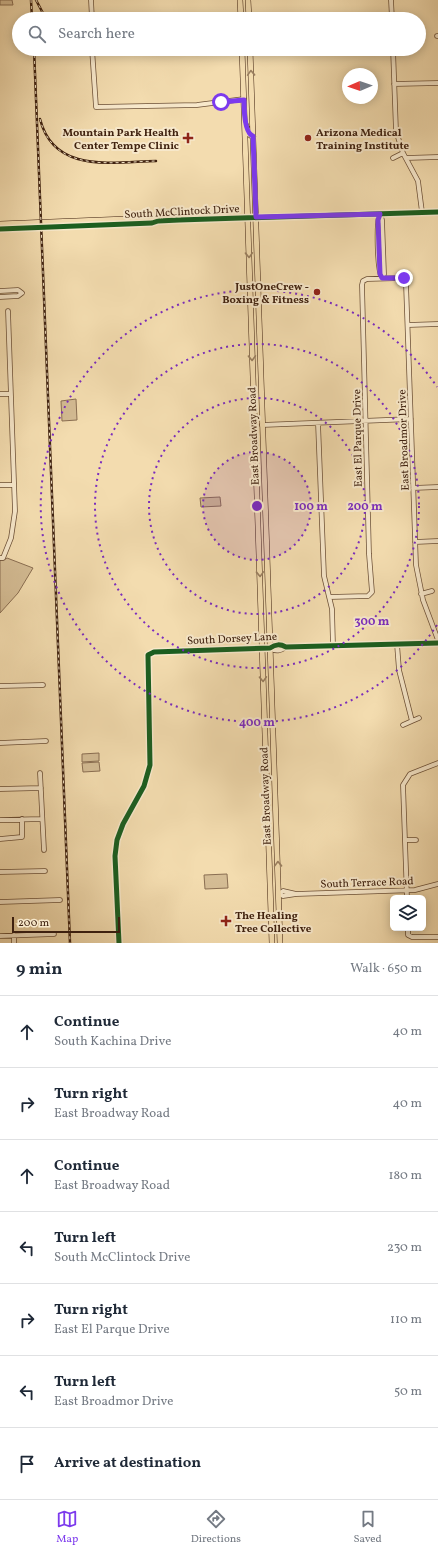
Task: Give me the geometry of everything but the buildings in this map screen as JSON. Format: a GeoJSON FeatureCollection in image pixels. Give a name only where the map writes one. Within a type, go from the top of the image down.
{"type":"FeatureCollection","features":[{"type":"Feature","properties":{"kind":"main road"},"geometry":{"type":"LineString","coordinates":[[240,0],[241,12]]}},
{"type":"Feature","properties":{"kind":"main road"},"geometry":{"type":"LineString","coordinates":[[248,0],[249,12]]}},
{"type":"Feature","properties":{"kind":"main road","name":"East Broadway Road"},"geometry":{"type":"LineString","coordinates":[[242,56],[272,943]]}},
{"type":"Feature","properties":{"kind":"main road","name":"East Broadway Road"},"geometry":{"type":"LineString","coordinates":[[250,56],[280,943]]}},
{"type":"Feature","properties":{"kind":"main road"},"geometry":{"type":"LineString","coordinates":[[244,100],[251,96]]}},
{"type":"Feature","properties":{"kind":"main road"},"geometry":{"type":"LineString","coordinates":[[244,122],[249,134],[253,136]]}},
{"type":"Feature","properties":{"kind":"main road","name":"South McClintock Drive"},"geometry":{"type":"LineString","coordinates":[[0,229],[152,223],[158,221],[247,217],[438,212]]}},
{"type":"Feature","properties":{"kind":"main road","name":"South McClintock Drive"},"geometry":{"type":"LineString","coordinates":[[0,224],[152,218],[158,221]]}},
{"type":"Feature","properties":{"kind":"main road"},"geometry":{"type":"LineString","coordinates":[[251,324],[259,324]]}},
{"type":"Feature","properties":{"kind":"main road"},"geometry":{"type":"LineString","coordinates":[[254,425],[262,425]]}},
{"type":"Feature","properties":{"kind":"main road"},"geometry":{"type":"LineString","coordinates":[[258,535],[266,536]]}},
{"type":"Feature","properties":{"kind":"main road"},"geometry":{"type":"LineString","coordinates":[[265,741],[273,740]]}},
{"type":"Feature","properties":{"kind":"main road"},"geometry":{"type":"LineString","coordinates":[[268,810],[276,810]]}},
{"type":"Feature","properties":{"kind":"main road"},"geometry":{"type":"LineString","coordinates":[[271,894],[278,894]]}},
{"type":"Feature","properties":{"kind":"street"},"geometry":{"type":"LineString","coordinates":[[91,0],[92,12]]}},
{"type":"Feature","properties":{"kind":"street"},"geometry":{"type":"LineString","coordinates":[[391,0],[392,12]]}},
{"type":"Feature","properties":{"kind":"street"},"geometry":{"type":"LineString","coordinates":[[92,56],[96,107],[197,105],[244,100]]}},
{"type":"Feature","properties":{"kind":"street"},"geometry":{"type":"LineString","coordinates":[[393,56],[396,131],[403,153],[418,181],[422,212]]}},
{"type":"Feature","properties":{"kind":"street"},"geometry":{"type":"LineString","coordinates":[[394,84],[438,83]]}},
{"type":"Feature","properties":{"kind":"street"},"geometry":{"type":"LineString","coordinates":[[394,158],[403,153]]}},
{"type":"Feature","properties":{"kind":"street"},"geometry":{"type":"LineString","coordinates":[[406,158],[438,157]]}},
{"type":"Feature","properties":{"kind":"street"},"geometry":{"type":"LineString","coordinates":[[380,214],[382,220],[384,274],[382,278]]}},
{"type":"Feature","properties":{"kind":"street","name":"East Broadmor Drive"},"geometry":{"type":"LineString","coordinates":[[363,281],[367,279],[382,278],[402,278],[406,281],[417,571],[421,594],[438,642]]}},
{"type":"Feature","properties":{"kind":"street","name":"East El Parque Drive"},"geometry":{"type":"LineString","coordinates":[[329,597],[366,596],[371,594],[373,588],[369,554],[363,281]]}},
{"type":"Feature","properties":{"kind":"street"},"geometry":{"type":"LineString","coordinates":[[0,291],[18,290],[22,293],[18,296],[0,297]]}},
{"type":"Feature","properties":{"kind":"street"},"geometry":{"type":"LineString","coordinates":[[2,558],[11,538],[14,519],[8,311]]}},
{"type":"Feature","properties":{"kind":"street"},"geometry":{"type":"LineString","coordinates":[[408,325],[438,324]]}},
{"type":"Feature","properties":{"kind":"street"},"geometry":{"type":"LineString","coordinates":[[0,394],[10,394]]}},
{"type":"Feature","properties":{"kind":"street"},"geometry":{"type":"LineString","coordinates":[[262,425],[411,420]]}},
{"type":"Feature","properties":{"kind":"street"},"geometry":{"type":"LineString","coordinates":[[318,423],[324,576],[332,609],[333,646]]}},
{"type":"Feature","properties":{"kind":"street"},"geometry":{"type":"LineString","coordinates":[[0,485],[14,485]]}},
{"type":"Feature","properties":{"kind":"street"},"geometry":{"type":"LineString","coordinates":[[413,488],[438,487]]}},
{"type":"Feature","properties":{"kind":"street"},"geometry":{"type":"LineString","coordinates":[[415,542],[438,541]]}},
{"type":"Feature","properties":{"kind":"street"},"geometry":{"type":"LineString","coordinates":[[421,594],[432,591]]}},
{"type":"Feature","properties":{"kind":"street","name":"South Dorsey Lane"},"geometry":{"type":"LineString","coordinates":[[119,943],[116,856],[117,840],[123,824],[144,786],[150,760],[148,655],[154,652],[270,648],[274,645],[282,645],[286,647],[438,642]]}},
{"type":"Feature","properties":{"kind":"street"},"geometry":{"type":"LineString","coordinates":[[397,644],[399,670],[412,721]]}},
{"type":"Feature","properties":{"kind":"street"},"geometry":{"type":"LineString","coordinates":[[0,686],[43,685]]}},
{"type":"Feature","properties":{"kind":"street"},"geometry":{"type":"LineString","coordinates":[[403,725],[419,718]]}},
{"type":"Feature","properties":{"kind":"street"},"geometry":{"type":"LineString","coordinates":[[0,743],[46,741]]}},
{"type":"Feature","properties":{"kind":"street"},"geometry":{"type":"LineString","coordinates":[[407,895],[403,788],[406,779],[410,774],[438,763]]}},
{"type":"Feature","properties":{"kind":"street"},"geometry":{"type":"LineString","coordinates":[[40,773],[44,850]]}},
{"type":"Feature","properties":{"kind":"street"},"geometry":{"type":"LineString","coordinates":[[0,789],[41,788]]}},
{"type":"Feature","properties":{"kind":"street"},"geometry":{"type":"LineString","coordinates":[[0,820],[42,818]]}},
{"type":"Feature","properties":{"kind":"street"},"geometry":{"type":"LineString","coordinates":[[0,838],[22,837],[22,819]]}},
{"type":"Feature","properties":{"kind":"street"},"geometry":{"type":"LineString","coordinates":[[405,840],[416,840]]}},
{"type":"Feature","properties":{"kind":"street"},"geometry":{"type":"LineString","coordinates":[[0,872],[45,871]]}},
{"type":"Feature","properties":{"kind":"street","name":"South Terrace Road"},"geometry":{"type":"LineString","coordinates":[[278,894],[283,896],[296,894],[406,890],[424,888],[438,884]]}},
{"type":"Feature","properties":{"kind":"street"},"geometry":{"type":"LineString","coordinates":[[0,902],[60,900]]}},
{"type":"Feature","properties":{"kind":"street"},"geometry":{"type":"LineString","coordinates":[[408,931],[409,936],[438,937]]}},
{"type":"Feature","properties":{"kind":"street"},"geometry":{"type":"LineString","coordinates":[[0,936],[54,934]]}},
{"type":"Feature","properties":{"kind":"street"},"geometry":{"type":"LineString","coordinates":[[14,935],[14,943]]}},
{"type":"Feature","properties":{"kind":"shaded area"},"geometry":{"type":"Polygon","coordinates":[[[0,0],[12,0],[13,5],[0,5],[0,0]]]}},
{"type":"Feature","properties":{"kind":"shaded area"},"geometry":{"type":"Polygon","coordinates":[[[76,399],[77,420],[62,421],[61,401],[76,399]]]}},
{"type":"Feature","properties":{"kind":"shaded area"},"geometry":{"type":"Polygon","coordinates":[[[220,497],[221,506],[201,507],[200,498],[220,497]]]}},
{"type":"Feature","properties":{"kind":"shaded area"},"geometry":{"type":"Polygon","coordinates":[[[7,558],[33,568],[18,593],[0,613],[0,560],[7,558]]]}},
{"type":"Feature","properties":{"kind":"shaded area"},"geometry":{"type":"Polygon","coordinates":[[[99,753],[99,761],[82,762],[82,754],[99,753]]]}},
{"type":"Feature","properties":{"kind":"shaded area"},"geometry":{"type":"Polygon","coordinates":[[[99,762],[100,771],[83,772],[82,763],[99,762]]]}},
{"type":"Feature","properties":{"kind":"shaded area"},"geometry":{"type":"Polygon","coordinates":[[[227,874],[228,888],[205,889],[204,875],[227,874]]]}},
{"type":"Feature","properties":{"kind":"railway"},"geometry":{"type":"LineString","coordinates":[[31,0],[32,12]]}},
{"type":"Feature","properties":{"kind":"railway"},"geometry":{"type":"LineString","coordinates":[[36,0],[42,12]]}},
{"type":"Feature","properties":{"kind":"railway"},"geometry":{"type":"LineString","coordinates":[[34,56],[70,943]]}},
{"type":"Feature","properties":{"kind":"railway"},"geometry":{"type":"LineString","coordinates":[[40,119],[47,137],[58,149],[71,157],[104,163],[156,161]]}},
{"type":"Feature","properties":{"kind":"cycle path"},"geometry":{"type":"LineString","coordinates":[[0,229],[152,223],[158,221],[179,220],[438,212]]}},
{"type":"Feature","properties":{"kind":"cycle path"},"geometry":{"type":"LineString","coordinates":[[119,943],[115,856],[117,840],[123,824],[144,786],[150,765],[148,655],[154,652],[270,648],[278,645],[286,647],[438,643]]}},
{"type":"Feature","properties":{"kind":"place","name":"Mountain Park Health Center Tempe Clinic"},"geometry":{"type":"Point","coordinates":[188,138]}},
{"type":"Feature","properties":{"kind":"place","name":"Arizona Medical Training Institute"},"geometry":{"type":"Point","coordinates":[308,138]}},
{"type":"Feature","properties":{"kind":"place","name":"JustOneCrew - Boxing & Fitness"},"geometry":{"type":"Point","coordinates":[317,292]}},
{"type":"Feature","properties":{"kind":"place","name":"The Healing Tree Collective"},"geometry":{"type":"Point","coordinates":[226,921]}},
{"type":"Feature","properties":{"kind":"route"},"geometry":{"type":"LineString","coordinates":[[221,102],[244,100],[244,122],[250,136],[253,136],[256,217],[380,214],[378,217],[380,274],[382,278],[404,278]]}}]}
